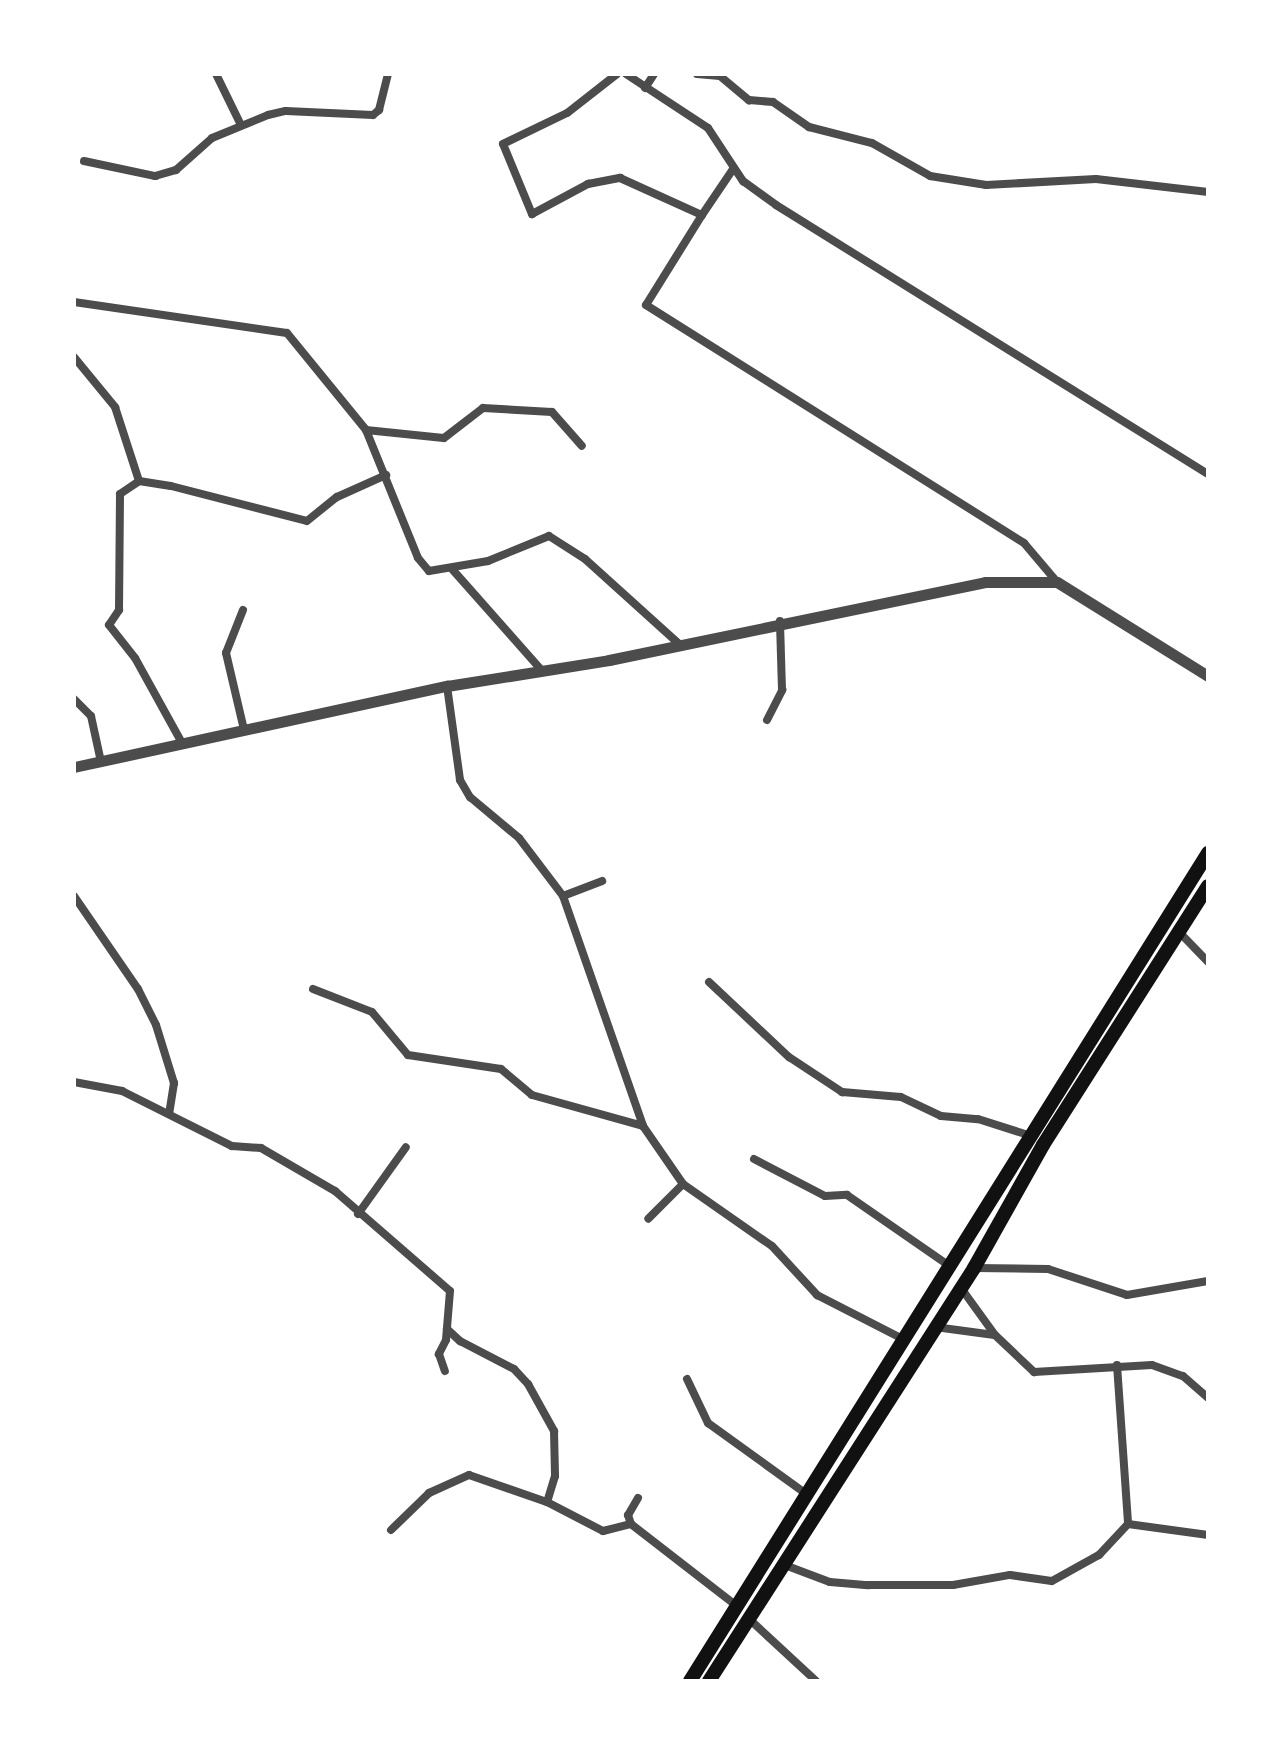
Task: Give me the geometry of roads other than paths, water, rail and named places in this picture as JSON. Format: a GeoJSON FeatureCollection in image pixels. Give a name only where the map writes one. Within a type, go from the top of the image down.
{"type":"FeatureCollection","features":[{"type":"Feature","properties":{"kind":"highway"},"geometry":{"type":"LineString","coordinates":[[690,1681],[734,1604],[1208,853]]}},
{"type":"Feature","properties":{"kind":"highway"},"geometry":{"type":"LineString","coordinates":[[709,1681],[974,1268],[1043,1145],[1181,934],[1208,886]]}},
{"type":"Feature","properties":{"kind":"street"},"geometry":{"type":"LineString","coordinates":[[216,74],[240,123]]}},
{"type":"Feature","properties":{"kind":"street"},"geometry":{"type":"LineString","coordinates":[[84,161],[155,176],[176,170],[212,138],[240,123],[286,111],[373,115],[379,110],[388,74]]}},
{"type":"Feature","properties":{"kind":"street"},"geometry":{"type":"LineString","coordinates":[[617,74],[567,113],[503,144],[528,208],[532,214],[588,184],[620,178],[702,215]]}},
{"type":"Feature","properties":{"kind":"street"},"geometry":{"type":"LineString","coordinates":[[626,74],[708,128],[733,169],[776,205],[1208,474]]}},
{"type":"Feature","properties":{"kind":"street"},"geometry":{"type":"LineString","coordinates":[[645,88],[654,74]]}},
{"type":"Feature","properties":{"kind":"street"},"geometry":{"type":"LineString","coordinates":[[697,74],[720,76],[749,100],[773,102],[809,127],[872,143],[930,176],[986,185],[1096,179],[1208,192]]}},
{"type":"Feature","properties":{"kind":"street"},"geometry":{"type":"LineString","coordinates":[[733,169],[646,305],[1024,543],[1057,582],[1208,676]]}},
{"type":"Feature","properties":{"kind":"street"},"geometry":{"type":"LineString","coordinates":[[74,302],[280,330],[324,373],[366,430],[424,566],[452,569],[488,561],[540,538],[560,539],[678,643]]}},
{"type":"Feature","properties":{"kind":"street"},"geometry":{"type":"LineString","coordinates":[[74,357],[115,407],[139,481]]}},
{"type":"Feature","properties":{"kind":"street"},"geometry":{"type":"LineString","coordinates":[[366,430],[444,438],[483,408],[536,410],[560,416],[582,446]]}},
{"type":"Feature","properties":{"kind":"street"},"geometry":{"type":"LineString","coordinates":[[182,743],[135,658],[109,625],[119,610],[120,494],[139,481],[307,521],[337,497],[386,475]]}},
{"type":"Feature","properties":{"kind":"street"},"geometry":{"type":"LineString","coordinates":[[452,569],[543,672]]}},
{"type":"Feature","properties":{"kind":"street"},"geometry":{"type":"LineString","coordinates":[[74,767],[447,686],[543,672],[780,621],[985,582],[1057,582]]}},
{"type":"Feature","properties":{"kind":"street"},"geometry":{"type":"LineString","coordinates":[[243,610],[226,653],[244,730]]}},
{"type":"Feature","properties":{"kind":"street"},"geometry":{"type":"LineString","coordinates":[[767,720],[782,690],[780,621]]}},
{"type":"Feature","properties":{"kind":"street"},"geometry":{"type":"LineString","coordinates":[[447,686],[460,780],[476,804],[543,864],[563,896],[643,1126],[683,1184],[772,1246],[817,1295],[903,1339]]}},
{"type":"Feature","properties":{"kind":"street"},"geometry":{"type":"LineString","coordinates":[[74,699],[91,716],[101,762]]}},
{"type":"Feature","properties":{"kind":"street"},"geometry":{"type":"LineString","coordinates":[[563,896],[602,881]]}},
{"type":"Feature","properties":{"kind":"street"},"geometry":{"type":"LineString","coordinates":[[74,896],[138,989],[156,1025],[174,1083],[169,1114]]}},
{"type":"Feature","properties":{"kind":"street"},"geometry":{"type":"LineString","coordinates":[[1181,934],[1208,962]]}},
{"type":"Feature","properties":{"kind":"street"},"geometry":{"type":"LineString","coordinates":[[709,982],[789,1057],[842,1092],[901,1097],[941,1116],[978,1119],[1028,1135]]}},
{"type":"Feature","properties":{"kind":"street"},"geometry":{"type":"LineString","coordinates":[[313,989],[372,1012],[408,1055],[501,1069],[532,1095],[643,1126]]}},
{"type":"Feature","properties":{"kind":"street"},"geometry":{"type":"LineString","coordinates":[[74,1082],[122,1091],[232,1146],[268,1151],[335,1191],[358,1214],[443,1280],[450,1291],[447,1329],[439,1354],[445,1371]]}},
{"type":"Feature","properties":{"kind":"street"},"geometry":{"type":"LineString","coordinates":[[358,1214],[406,1147]]}},
{"type":"Feature","properties":{"kind":"street"},"geometry":{"type":"LineString","coordinates":[[754,1159],[825,1196],[847,1195],[948,1265]]}},
{"type":"Feature","properties":{"kind":"street"},"geometry":{"type":"LineString","coordinates":[[648,1219],[683,1184]]}},
{"type":"Feature","properties":{"kind":"street"},"geometry":{"type":"LineString","coordinates":[[974,1268],[1048,1269],[1127,1295],[1208,1281]]}},
{"type":"Feature","properties":{"kind":"street"},"geometry":{"type":"LineString","coordinates":[[961,1288],[995,1335],[1034,1372],[1117,1365],[1166,1368],[1195,1383],[1208,1398]]}},
{"type":"Feature","properties":{"kind":"street"},"geometry":{"type":"LineString","coordinates":[[935,1327],[995,1335]]}},
{"type":"Feature","properties":{"kind":"street"},"geometry":{"type":"LineString","coordinates":[[447,1329],[460,1341],[514,1369],[528,1384],[554,1431],[555,1476],[547,1502]]}},
{"type":"Feature","properties":{"kind":"street"},"geometry":{"type":"LineString","coordinates":[[782,1564],[830,1582],[953,1585],[1010,1575],[1052,1581],[1099,1555],[1128,1524],[1117,1365]]}},
{"type":"Feature","properties":{"kind":"street"},"geometry":{"type":"LineString","coordinates":[[687,1379],[708,1423],[805,1493]]}},
{"type":"Feature","properties":{"kind":"street"},"geometry":{"type":"LineString","coordinates":[[391,1530],[429,1493],[460,1476],[501,1484],[547,1502],[603,1531],[631,1524]]}},
{"type":"Feature","properties":{"kind":"street"},"geometry":{"type":"LineString","coordinates":[[638,1498],[628,1515],[631,1524],[734,1604]]}},
{"type":"Feature","properties":{"kind":"street"},"geometry":{"type":"LineString","coordinates":[[1128,1524],[1208,1535]]}},
{"type":"Feature","properties":{"kind":"street"},"geometry":{"type":"LineString","coordinates":[[748,1618],[816,1681]]}}]}
